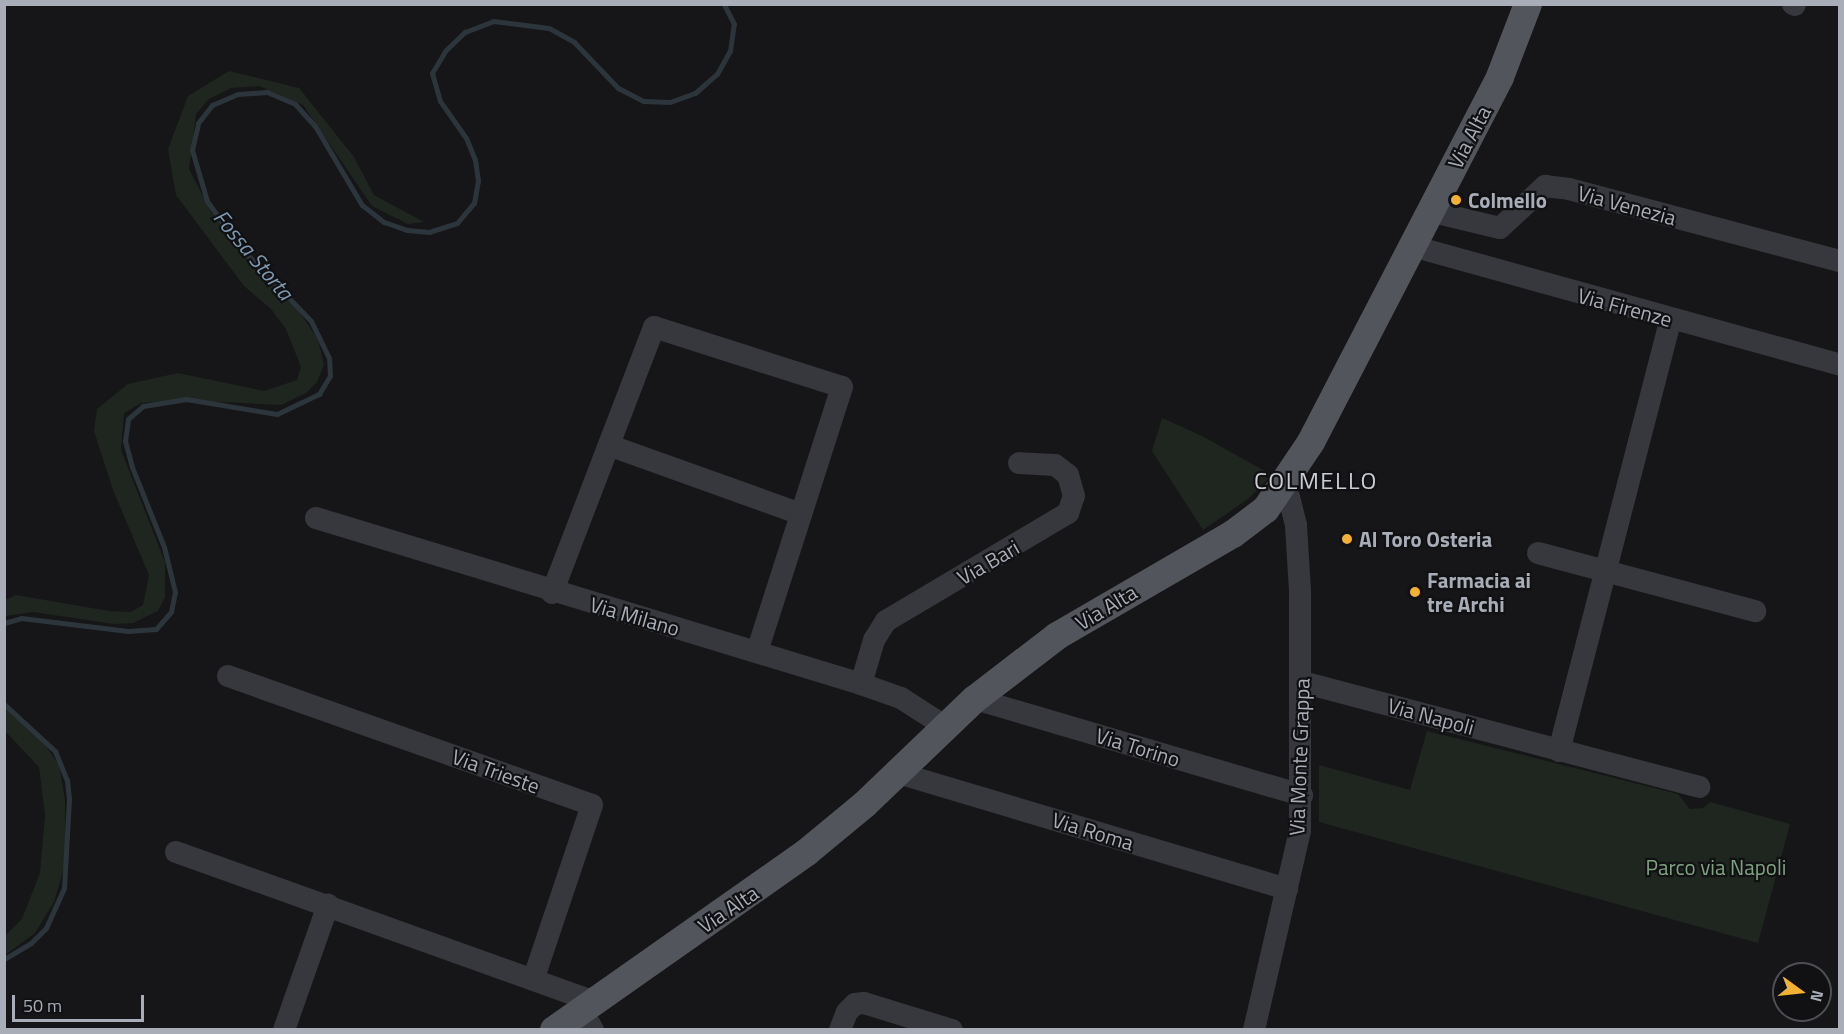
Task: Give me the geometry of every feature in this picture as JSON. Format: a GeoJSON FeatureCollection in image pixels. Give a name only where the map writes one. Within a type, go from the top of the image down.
{"type":"FeatureCollection","features":[{"type":"Feature","properties":{"kind":"main road","name":"Via Alta"},"geometry":{"type":"LineString","coordinates":[[554,1029],[590,1014],[807,852],[898,773],[975,699],[1057,636],[1233,534],[1266,509],[1311,442],[1507,60],[1528,4]]}},
{"type":"Feature","properties":{"kind":"street","name":"Via Venezia"},"geometry":{"type":"LineString","coordinates":[[1430,211],[1500,228],[1545,186],[1569,189],[1839,261]]}},
{"type":"Feature","properties":{"kind":"street","name":"Via Firenze"},"geometry":{"type":"LineString","coordinates":[[1412,246],[1839,364]]}},
{"type":"Feature","properties":{"kind":"street"},"geometry":{"type":"LineString","coordinates":[[1559,751],[1671,319]]}},
{"type":"Feature","properties":{"kind":"street"},"geometry":{"type":"LineString","coordinates":[[552,593],[654,327],[842,387],[757,651]]}},
{"type":"Feature","properties":{"kind":"street"},"geometry":{"type":"LineString","coordinates":[[610,446],[801,514]]}},
{"type":"Feature","properties":{"kind":"street","name":"Via Bari"},"geometry":{"type":"LineString","coordinates":[[861,684],[874,640],[886,621],[1068,513],[1074,496],[1068,475],[1055,465],[1019,464]]}},
{"type":"Feature","properties":{"kind":"street","name":"Via Monte Grappa"},"geometry":{"type":"LineString","coordinates":[[1254,1029],[1300,830],[1302,795],[1302,682],[1296,525],[1285,482]]}},
{"type":"Feature","properties":{"kind":"street","name":"Via Milano"},"geometry":{"type":"LineString","coordinates":[[316,518],[552,593],[757,651],[861,684],[901,698],[946,727]]}},
{"type":"Feature","properties":{"kind":"street"},"geometry":{"type":"LineString","coordinates":[[1538,553],[1755,611]]}},
{"type":"Feature","properties":{"kind":"street","name":"Via Trieste"},"geometry":{"type":"LineString","coordinates":[[228,676],[592,805],[534,977]]}},
{"type":"Feature","properties":{"kind":"street","name":"Via Napoli"},"geometry":{"type":"LineString","coordinates":[[1302,682],[1699,787]]}},
{"type":"Feature","properties":{"kind":"street","name":"Via Torino"},"geometry":{"type":"LineString","coordinates":[[975,699],[1302,795]]}},
{"type":"Feature","properties":{"kind":"street","name":"Via Roma"},"geometry":{"type":"LineString","coordinates":[[898,773],[1287,889]]}},
{"type":"Feature","properties":{"kind":"street"},"geometry":{"type":"LineString","coordinates":[[176,852],[534,977],[590,1014]]}},
{"type":"Feature","properties":{"kind":"street"},"geometry":{"type":"LineString","coordinates":[[284,1029],[328,905]]}},
{"type":"Feature","properties":{"kind":"street"},"geometry":{"type":"LineString","coordinates":[[840,1029],[847,1012],[855,1004],[864,1003],[952,1029]]}},
{"type":"Feature","properties":{"kind":"green space"},"geometry":{"type":"Polygon","coordinates":[[[229,71],[299,88],[354,157],[374,195],[424,222],[408,224],[372,206],[303,105],[259,86],[231,88],[209,99],[196,114],[189,169],[211,212],[301,314],[318,340],[324,365],[317,382],[306,393],[281,405],[179,400],[141,403],[124,413],[121,450],[165,562],[165,597],[158,611],[133,623],[114,624],[33,612],[5,616],[5,600],[16,595],[109,611],[131,612],[143,605],[149,575],[113,490],[94,431],[97,409],[128,384],[178,373],[264,391],[297,380],[301,367],[286,329],[271,309],[244,286],[176,195],[168,149],[188,96],[229,71]]]}},
{"type":"Feature","properties":{"kind":"green space"},"geometry":{"type":"Polygon","coordinates":[[[1162,418],[1202,436],[1272,475],[1248,499],[1203,530],[1152,451],[1162,418]]]}},
{"type":"Feature","properties":{"kind":"green space"},"geometry":{"type":"Polygon","coordinates":[[[5,707],[43,742],[59,765],[65,800],[65,864],[54,902],[35,933],[5,955],[5,936],[22,919],[40,873],[45,815],[39,767],[5,731],[5,707]]]}},
{"type":"Feature","properties":{"kind":"green space","name":"Parco via Napoli"},"geometry":{"type":"Polygon","coordinates":[[[1427,731],[1678,794],[1690,809],[1703,808],[1710,802],[1790,824],[1758,943],[1319,822],[1319,765],[1410,790],[1427,731]]]}},
{"type":"Feature","properties":{"kind":"waterway","name":"Fossa Storta"},"geometry":{"type":"LineString","coordinates":[[4,623],[21,618],[128,631],[156,629],[171,612],[175,592],[164,547],[132,467],[125,441],[128,419],[143,406],[186,399],[277,414],[319,394],[330,376],[329,358],[311,321],[240,247],[207,201],[192,150],[198,123],[212,105],[238,94],[267,92],[295,104],[315,126],[362,205],[384,222],[407,230],[429,232],[457,223],[474,203],[478,181],[475,160],[466,138],[440,101],[432,73],[445,51],[465,32],[493,21],[549,28],[574,42],[618,88],[644,101],[670,102],[695,93],[717,74],[730,51],[734,24],[724,4]]}},
{"type":"Feature","properties":{"kind":"waterway","name":"Fossa Storta"},"geometry":{"type":"LineString","coordinates":[[4,704],[55,751],[67,780],[69,799],[64,888],[46,928],[31,943],[4,959]]}},
{"type":"Feature","properties":{"kind":"place","name":"Colmello"},"geometry":{"type":"Point","coordinates":[1456,200]}},
{"type":"Feature","properties":{"kind":"place","name":"Al Toro Osteria"},"geometry":{"type":"Point","coordinates":[1347,539]}},
{"type":"Feature","properties":{"kind":"place","name":"Farmacia ai tre Archi"},"geometry":{"type":"Point","coordinates":[1415,592]}},
{"type":"Feature","properties":{"kind":"district","name":"COLMELLO"},"geometry":{"type":"Point","coordinates":[1316,481]}}]}
